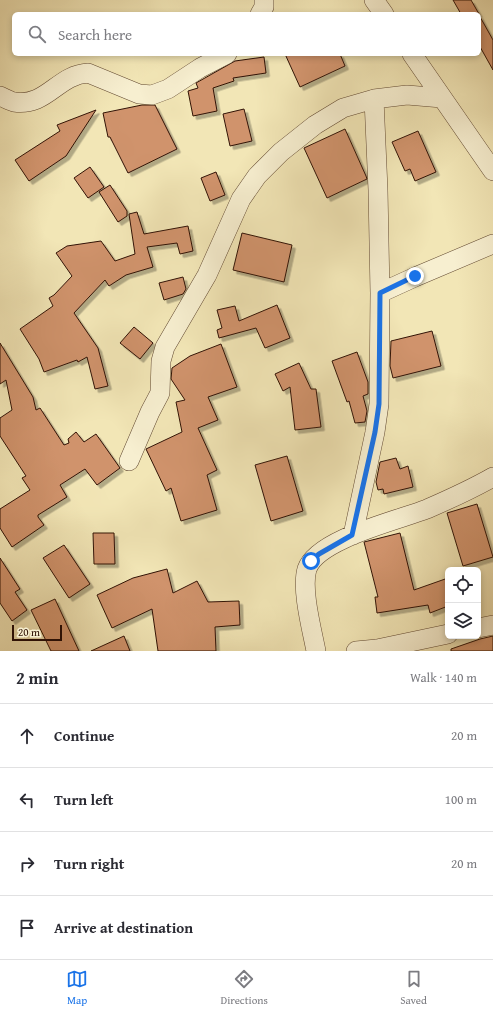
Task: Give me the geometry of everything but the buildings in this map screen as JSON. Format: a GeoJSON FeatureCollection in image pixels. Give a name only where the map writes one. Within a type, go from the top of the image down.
{"type":"FeatureCollection","features":[{"type":"Feature","properties":{"kind":"street"},"geometry":{"type":"LineString","coordinates":[[261,12],[264,7],[264,0]]}},
{"type":"Feature","properties":{"kind":"street"},"geometry":{"type":"LineString","coordinates":[[374,0],[383,12]]}},
{"type":"Feature","properties":{"kind":"street"},"geometry":{"type":"LineString","coordinates":[[5,103],[27,102],[41,99],[67,78],[80,73],[88,72],[139,94],[152,95],[168,89],[200,68],[223,56]]}},
{"type":"Feature","properties":{"kind":"street"},"geometry":{"type":"LineString","coordinates":[[413,56],[493,171]]}},
{"type":"Feature","properties":{"kind":"street"},"geometry":{"type":"LineString","coordinates":[[129,461],[150,412],[160,394],[161,361],[165,347],[207,275],[241,199],[257,176],[281,152],[315,125],[343,108],[374,99],[407,96],[442,98]]}},
{"type":"Feature","properties":{"kind":"street"},"geometry":{"type":"LineString","coordinates":[[352,535],[375,432],[379,404],[380,293],[374,99]]}},
{"type":"Feature","properties":{"kind":"street"},"geometry":{"type":"LineString","coordinates":[[380,293],[415,276],[493,244]]}},
{"type":"Feature","properties":{"kind":"street"},"geometry":{"type":"LineString","coordinates":[[316,651],[306,592],[307,570],[311,561],[319,554],[352,535],[426,509],[465,492],[493,477]]}},
{"type":"Feature","properties":{"kind":"street"},"geometry":{"type":"LineString","coordinates":[[481,627],[493,625]]}},
{"type":"Feature","properties":{"kind":"street"},"geometry":{"type":"LineString","coordinates":[[356,651],[377,649],[445,635]]}},
{"type":"Feature","properties":{"kind":"route"},"geometry":{"type":"LineString","coordinates":[[311,561],[330,546],[352,535],[375,432],[379,404],[380,293],[415,276]]}}]}
